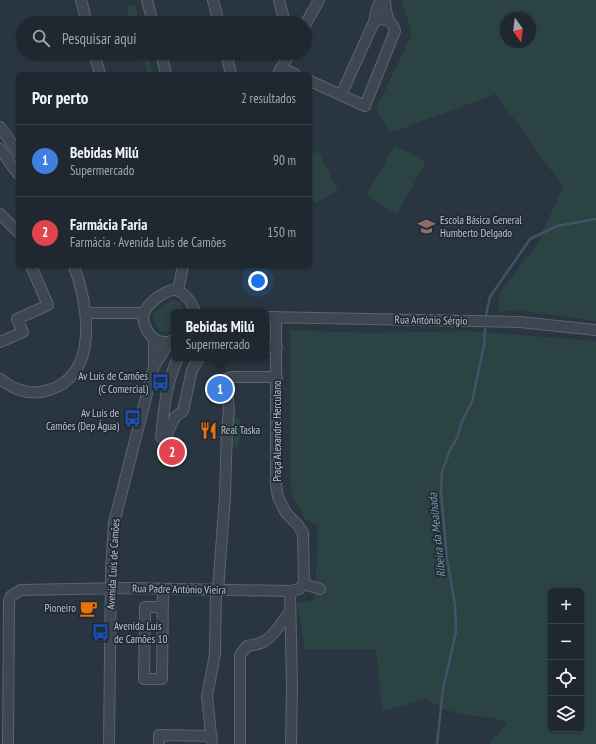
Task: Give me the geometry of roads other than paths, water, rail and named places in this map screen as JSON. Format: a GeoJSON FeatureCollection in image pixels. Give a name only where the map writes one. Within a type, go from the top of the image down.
{"type":"FeatureCollection","features":[{"type":"Feature","properties":{"kind":"street"},"geometry":{"type":"LineString","coordinates":[[81,0],[85,16]]}},
{"type":"Feature","properties":{"kind":"street"},"geometry":{"type":"LineString","coordinates":[[147,0],[151,16]]}},
{"type":"Feature","properties":{"kind":"street"},"geometry":{"type":"LineString","coordinates":[[213,0],[217,16]]}},
{"type":"Feature","properties":{"kind":"street"},"geometry":{"type":"LineString","coordinates":[[279,0],[283,16]]}},
{"type":"Feature","properties":{"kind":"street"},"geometry":{"type":"LineString","coordinates":[[310,16],[319,0]]}},
{"type":"Feature","properties":{"kind":"street"},"geometry":{"type":"LineString","coordinates":[[341,95],[374,22],[377,8],[381,0]]}},
{"type":"Feature","properties":{"kind":"street"},"geometry":{"type":"LineString","coordinates":[[312,82],[365,106],[395,31],[386,11],[385,0]]}},
{"type":"Feature","properties":{"kind":"street"},"geometry":{"type":"LineString","coordinates":[[374,22],[379,19],[389,20]]}},
{"type":"Feature","properties":{"kind":"street"},"geometry":{"type":"LineString","coordinates":[[96,60],[99,72]]}},
{"type":"Feature","properties":{"kind":"street"},"geometry":{"type":"LineString","coordinates":[[163,60],[166,72]]}},
{"type":"Feature","properties":{"kind":"street"},"geometry":{"type":"LineString","coordinates":[[228,60],[231,72]]}},
{"type":"Feature","properties":{"kind":"street"},"geometry":{"type":"LineString","coordinates":[[280,71],[286,60]]}},
{"type":"Feature","properties":{"kind":"street"},"geometry":{"type":"LineString","coordinates":[[0,127],[16,149]]}},
{"type":"Feature","properties":{"kind":"street"},"geometry":{"type":"LineString","coordinates":[[0,149],[16,171]]}},
{"type":"Feature","properties":{"kind":"street"},"geometry":{"type":"LineString","coordinates":[[0,214],[16,230]]}},
{"type":"Feature","properties":{"kind":"street"},"geometry":{"type":"LineString","coordinates":[[0,342],[23,332],[17,319],[48,306],[32,268]]}},
{"type":"Feature","properties":{"kind":"street"},"geometry":{"type":"LineString","coordinates":[[0,379],[18,390],[43,392],[55,388],[65,382],[78,367],[85,345],[85,313],[80,282],[75,268]]}},
{"type":"Feature","properties":{"kind":"street"},"geometry":{"type":"LineString","coordinates":[[178,290],[183,268]]}},
{"type":"Feature","properties":{"kind":"street"},"geometry":{"type":"LineString","coordinates":[[171,341],[161,342],[154,338],[148,331],[144,321],[144,313],[153,301],[170,290],[178,290],[188,299],[193,309]]}},
{"type":"Feature","properties":{"kind":"street"},"geometry":{"type":"LineString","coordinates":[[85,313],[144,313]]}},
{"type":"Feature","properties":{"kind":"street","name":"Rua António Sérgio"},"geometry":{"type":"LineString","coordinates":[[271,317],[520,322],[596,330]]}},
{"type":"Feature","properties":{"kind":"street","name":"Praça Alexandre Herculano"},"geometry":{"type":"LineString","coordinates":[[271,317],[277,347],[276,484],[278,497],[286,513],[303,533],[304,584]]}},
{"type":"Feature","properties":{"kind":"street"},"geometry":{"type":"LineString","coordinates":[[154,338],[154,366]]}},
{"type":"Feature","properties":{"kind":"street"},"geometry":{"type":"LineString","coordinates":[[154,366],[171,341]]}},
{"type":"Feature","properties":{"kind":"street"},"geometry":{"type":"LineString","coordinates":[[269,347],[277,347]]}},
{"type":"Feature","properties":{"kind":"street"},"geometry":{"type":"LineString","coordinates":[[176,361],[172,369],[167,390],[161,437],[165,438],[175,417],[183,411],[192,370],[197,361]]}},
{"type":"Feature","properties":{"kind":"street","name":"Avenida Luís de Camões"},"geometry":{"type":"LineString","coordinates":[[110,744],[111,589],[114,523],[154,366]]}},
{"type":"Feature","properties":{"kind":"street"},"geometry":{"type":"LineString","coordinates":[[159,744],[159,735],[212,740],[207,696],[215,654],[217,590],[229,410],[226,381],[228,378],[232,377],[277,377]]}},
{"type":"Feature","properties":{"kind":"street"},"geometry":{"type":"LineString","coordinates":[[304,584],[320,589]]}},
{"type":"Feature","properties":{"kind":"street","name":"Rua Padre António Vieira"},"geometry":{"type":"LineString","coordinates":[[8,744],[9,602],[11,596],[21,590],[163,589],[290,591],[299,589],[304,584]]}},
{"type":"Feature","properties":{"kind":"street"},"geometry":{"type":"LineString","coordinates":[[163,589],[163,607],[162,679],[144,679],[145,607],[163,607]]}},
{"type":"Feature","properties":{"kind":"street"},"geometry":{"type":"LineString","coordinates":[[290,591],[292,688],[291,744]]}},
{"type":"Feature","properties":{"kind":"street"},"geometry":{"type":"LineString","coordinates":[[240,744],[240,655],[247,646],[266,641],[290,611]]}},
{"type":"Feature","properties":{"kind":"waterway","name":"Ribeira da Mealhada"},"geometry":{"type":"LineString","coordinates":[[486,315],[490,297],[530,239],[557,226],[596,219]]}},
{"type":"Feature","properties":{"kind":"waterway","name":"Ribeira da Mealhada"},"geometry":{"type":"LineString","coordinates":[[437,744],[443,689],[456,632],[455,605],[447,559],[441,492],[442,472],[450,450],[457,438],[463,419],[472,402],[484,345],[485,329]]}},
{"type":"Feature","properties":{"kind":"place","name":"Escola Básica General Humberto Delgado"},"geometry":{"type":"Point","coordinates":[427,226]}},
{"type":"Feature","properties":{"kind":"place","name":"Av Luís de Camões (C Comercial)"},"geometry":{"type":"Point","coordinates":[161,382]}},
{"type":"Feature","properties":{"kind":"place","name":"Bebidas Milú"},"geometry":{"type":"Point","coordinates":[220,389]}},
{"type":"Feature","properties":{"kind":"place","name":"Av Luís de Camões (Dep Água)"},"geometry":{"type":"Point","coordinates":[132,419]}},
{"type":"Feature","properties":{"kind":"place","name":"Real Taska"},"geometry":{"type":"Point","coordinates":[208,430]}},
{"type":"Feature","properties":{"kind":"place","name":"Farmácia Faria"},"geometry":{"type":"Point","coordinates":[172,452]}},
{"type":"Feature","properties":{"kind":"place","name":"Pioneiro"},"geometry":{"type":"Point","coordinates":[89,608]}},
{"type":"Feature","properties":{"kind":"place","name":"Avenida Luís de Camões 10"},"geometry":{"type":"Point","coordinates":[101,632]}}]}
